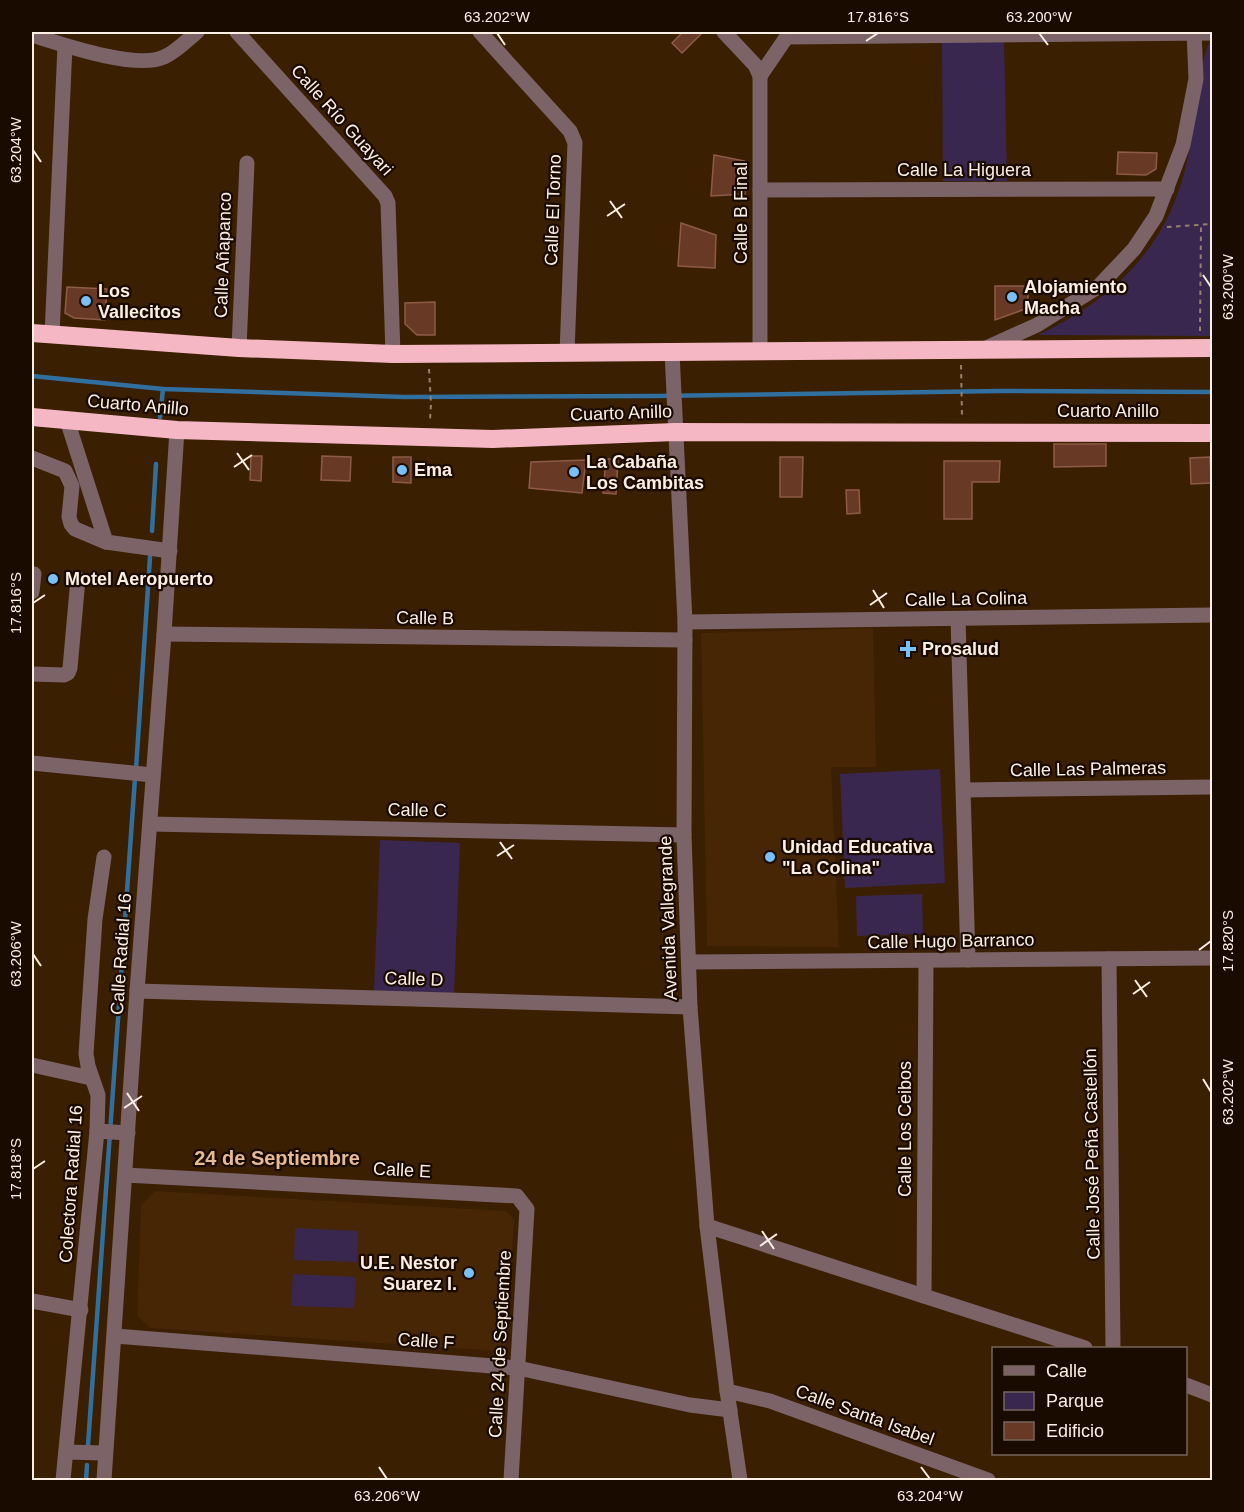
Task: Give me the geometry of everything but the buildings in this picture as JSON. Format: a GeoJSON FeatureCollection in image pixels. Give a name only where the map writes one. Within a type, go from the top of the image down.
{"type":"FeatureCollection","features":[{"type":"Feature","properties":{"kind":"highway"},"geometry":{"type":"LineString","coordinates":[[32,333],[239,348],[393,354],[1212,348]]}},
{"type":"Feature","properties":{"kind":"highway","name":"Cuarto Anillo"},"geometry":{"type":"LineString","coordinates":[[32,417],[177,430],[493,439],[675,432],[1212,433]]}},
{"type":"Feature","properties":{"kind":"street"},"geometry":{"type":"LineString","coordinates":[[32,35],[65,46],[137,61],[151,61],[166,56],[197,32]]}},
{"type":"Feature","properties":{"kind":"street","name":"Calle Río Guayari"},"geometry":{"type":"LineString","coordinates":[[237,32],[385,196],[388,203],[393,354]]}},
{"type":"Feature","properties":{"kind":"street","name":"Calle El Torno"},"geometry":{"type":"LineString","coordinates":[[480,32],[570,131],[575,143],[567,353]]}},
{"type":"Feature","properties":{"kind":"street"},"geometry":{"type":"LineString","coordinates":[[724,32],[755,65],[760,76]]}},
{"type":"Feature","properties":{"kind":"street"},"geometry":{"type":"LineString","coordinates":[[983,349],[1037,325],[1098,287],[1134,249],[1156,216],[1183,145],[1196,79],[1194,32]]}},
{"type":"Feature","properties":{"kind":"street"},"geometry":{"type":"LineString","coordinates":[[760,76],[789,34],[1212,33]]}},
{"type":"Feature","properties":{"kind":"street"},"geometry":{"type":"LineString","coordinates":[[52,335],[65,46]]}},
{"type":"Feature","properties":{"kind":"street","name":"Calle B Final"},"geometry":{"type":"LineString","coordinates":[[760,76],[760,351]]}},
{"type":"Feature","properties":{"kind":"street","name":"Calle Añapanco"},"geometry":{"type":"LineString","coordinates":[[239,348],[247,162]]}},
{"type":"Feature","properties":{"kind":"street","name":"Calle La Higuera"},"geometry":{"type":"LineString","coordinates":[[760,190],[1167,189]]}},
{"type":"Feature","properties":{"kind":"street","name":"Avenida Vallegrande"},"geometry":{"type":"LineString","coordinates":[[672,352],[685,622],[684,835],[690,1007],[707,1226],[727,1391],[741,1480]]}},
{"type":"Feature","properties":{"kind":"street"},"geometry":{"type":"LineString","coordinates":[[67,420],[106,542]]}},
{"type":"Feature","properties":{"kind":"street","name":"Calle Radial 16"},"geometry":{"type":"LineString","coordinates":[[104,1480],[125,1175],[111,1132],[137,991],[177,430]]}},
{"type":"Feature","properties":{"kind":"street"},"geometry":{"type":"LineString","coordinates":[[32,458],[65,471],[72,486],[69,517],[75,529],[106,542],[170,551]]}},
{"type":"Feature","properties":{"kind":"street"},"geometry":{"type":"LineString","coordinates":[[32,592],[34,574]]}},
{"type":"Feature","properties":{"kind":"street"},"geometry":{"type":"LineString","coordinates":[[32,674],[64,675],[68,673],[78,579]]}},
{"type":"Feature","properties":{"kind":"street","name":"Calle La Colina"},"geometry":{"type":"LineString","coordinates":[[685,622],[1212,615]]}},
{"type":"Feature","properties":{"kind":"street"},"geometry":{"type":"LineString","coordinates":[[958,619],[968,960]]}},
{"type":"Feature","properties":{"kind":"street","name":"Calle B"},"geometry":{"type":"LineString","coordinates":[[164,634],[685,640]]}},
{"type":"Feature","properties":{"kind":"street"},"geometry":{"type":"LineString","coordinates":[[32,763],[153,776]]}},
{"type":"Feature","properties":{"kind":"street","name":"Calle Las Palmeras"},"geometry":{"type":"LineString","coordinates":[[964,790],[1212,787]]}},
{"type":"Feature","properties":{"kind":"street","name":"Calle C"},"geometry":{"type":"LineString","coordinates":[[150,824],[684,835]]}},
{"type":"Feature","properties":{"kind":"street","name":"Colectora Radial 16"},"geometry":{"type":"LineString","coordinates":[[63,1480],[81,1310],[111,1132],[96,1085],[91,1078],[86,1054],[95,919],[105,857]]}},
{"type":"Feature","properties":{"kind":"street","name":"Calle Hugo Barranco"},"geometry":{"type":"LineString","coordinates":[[689,962],[926,962],[1212,958]]}},
{"type":"Feature","properties":{"kind":"street","name":"Calle José Peña Castellón"},"geometry":{"type":"LineString","coordinates":[[1109,959],[1113,1347]]}},
{"type":"Feature","properties":{"kind":"street","name":"Calle Los Ceibos"},"geometry":{"type":"LineString","coordinates":[[924,1296],[926,962]]}},
{"type":"Feature","properties":{"kind":"street","name":"Calle D"},"geometry":{"type":"LineString","coordinates":[[137,991],[690,1007]]}},
{"type":"Feature","properties":{"kind":"street"},"geometry":{"type":"LineString","coordinates":[[32,1065],[91,1078]]}},
{"type":"Feature","properties":{"kind":"street","name":"Calle E"},"geometry":{"type":"LineString","coordinates":[[125,1175],[517,1196],[527,1209]]}},
{"type":"Feature","properties":{"kind":"street","name":"Calle 24 de Septiembre"},"geometry":{"type":"LineString","coordinates":[[511,1480],[527,1209]]}},
{"type":"Feature","properties":{"kind":"street"},"geometry":{"type":"LineString","coordinates":[[707,1226],[1082,1347]]}},
{"type":"Feature","properties":{"kind":"street"},"geometry":{"type":"LineString","coordinates":[[32,1301],[81,1310]]}},
{"type":"Feature","properties":{"kind":"street","name":"Calle F"},"geometry":{"type":"LineString","coordinates":[[115,1336],[518,1368],[690,1405],[730,1410]]}},
{"type":"Feature","properties":{"kind":"street"},"geometry":{"type":"LineString","coordinates":[[1187,1386],[1212,1395]]}},
{"type":"Feature","properties":{"kind":"street","name":"Calle Santa Isabel"},"geometry":{"type":"LineString","coordinates":[[727,1391],[770,1401],[988,1480]]}},
{"type":"Feature","properties":{"kind":"street"},"geometry":{"type":"LineString","coordinates":[[66,1452],[105,1453]]}},
{"type":"Feature","properties":{"kind":"path"},"geometry":{"type":"LineString","coordinates":[[1167,227],[1212,224]]}},
{"type":"Feature","properties":{"kind":"path"},"geometry":{"type":"LineString","coordinates":[[1200,331],[1201,225]]}},
{"type":"Feature","properties":{"kind":"path"},"geometry":{"type":"LineString","coordinates":[[430,374],[430,412]]}},
{"type":"Feature","properties":{"kind":"path"},"geometry":{"type":"LineString","coordinates":[[961,377],[962,432]]}},
{"type":"Feature","properties":{"kind":"shaded area","name":"Unidad Educativa \"La Colina\""},"geometry":{"type":"Polygon","coordinates":[[[873,628],[876,767],[831,767],[839,947],[707,946],[701,633],[873,628]]]}},
{"type":"Feature","properties":{"kind":"shaded area"},"geometry":{"type":"Polygon","coordinates":[[[155,1191],[506,1211],[514,1219],[507,1343],[498,1351],[150,1328],[137,1316],[141,1205],[155,1191]]]}},
{"type":"Feature","properties":{"kind":"green space"},"geometry":{"type":"Polygon","coordinates":[[[1212,35],[1212,336],[1038,335],[1091,305],[1114,287],[1152,244],[1167,219],[1179,191],[1187,161],[1202,65],[1212,35]]]}},
{"type":"Feature","properties":{"kind":"green space"},"geometry":{"type":"Polygon","coordinates":[[[942,41],[1004,41],[1007,181],[943,181],[942,41]]]}},
{"type":"Feature","properties":{"kind":"green space"},"geometry":{"type":"Polygon","coordinates":[[[940,769],[945,883],[845,888],[840,774],[940,769]]]}},
{"type":"Feature","properties":{"kind":"green space"},"geometry":{"type":"Polygon","coordinates":[[[380,840],[460,843],[454,994],[374,991],[380,840]]]}},
{"type":"Feature","properties":{"kind":"green space"},"geometry":{"type":"Polygon","coordinates":[[[922,894],[923,934],[857,936],[856,896],[922,894]]]}},
{"type":"Feature","properties":{"kind":"green space"},"geometry":{"type":"Polygon","coordinates":[[[295,1228],[358,1231],[357,1262],[294,1260],[295,1228]]]}},
{"type":"Feature","properties":{"kind":"green space"},"geometry":{"type":"Polygon","coordinates":[[[293,1274],[356,1277],[354,1308],[291,1306],[293,1274]]]}},
{"type":"Feature","properties":{"kind":"waterway"},"geometry":{"type":"LineString","coordinates":[[32,376],[163,389],[404,397],[1000,391],[1212,392]]}},
{"type":"Feature","properties":{"kind":"waterway"},"geometry":{"type":"LineString","coordinates":[[160,417],[163,389]]}},
{"type":"Feature","properties":{"kind":"waterway"},"geometry":{"type":"LineString","coordinates":[[152,531],[156,464]]}},
{"type":"Feature","properties":{"kind":"waterway"},"geometry":{"type":"LineString","coordinates":[[136,769],[150,557]]}},
{"type":"Feature","properties":{"kind":"waterway"},"geometry":{"type":"LineString","coordinates":[[88,1445],[135,778]]}},
{"type":"Feature","properties":{"kind":"waterway"},"geometry":{"type":"LineString","coordinates":[[86,1480],[87,1465]]}},
{"type":"Feature","properties":{"kind":"place","name":"Alojamiento Macha"},"geometry":{"type":"Point","coordinates":[1012,297]}},
{"type":"Feature","properties":{"kind":"place","name":"Los Vallecitos"},"geometry":{"type":"Point","coordinates":[86,301]}},
{"type":"Feature","properties":{"kind":"place","name":"Ema"},"geometry":{"type":"Point","coordinates":[402,470]}},
{"type":"Feature","properties":{"kind":"place","name":"La Cabaña Los Cambitas"},"geometry":{"type":"Point","coordinates":[574,472]}},
{"type":"Feature","properties":{"kind":"place","name":"Motel Aeropuerto"},"geometry":{"type":"Point","coordinates":[53,579]}},
{"type":"Feature","properties":{"kind":"place","name":"Prosalud"},"geometry":{"type":"Point","coordinates":[908,649]}},
{"type":"Feature","properties":{"kind":"place","name":"Unidad Educativa \"La Colina\""},"geometry":{"type":"Point","coordinates":[770,857]}},
{"type":"Feature","properties":{"kind":"place","name":"U.E. Nestor Suarez I."},"geometry":{"type":"Point","coordinates":[469,1273]}},
{"type":"Feature","properties":{"kind":"district","name":"24 de Septiembre"},"geometry":{"type":"Point","coordinates":[277,1158]}}]}
